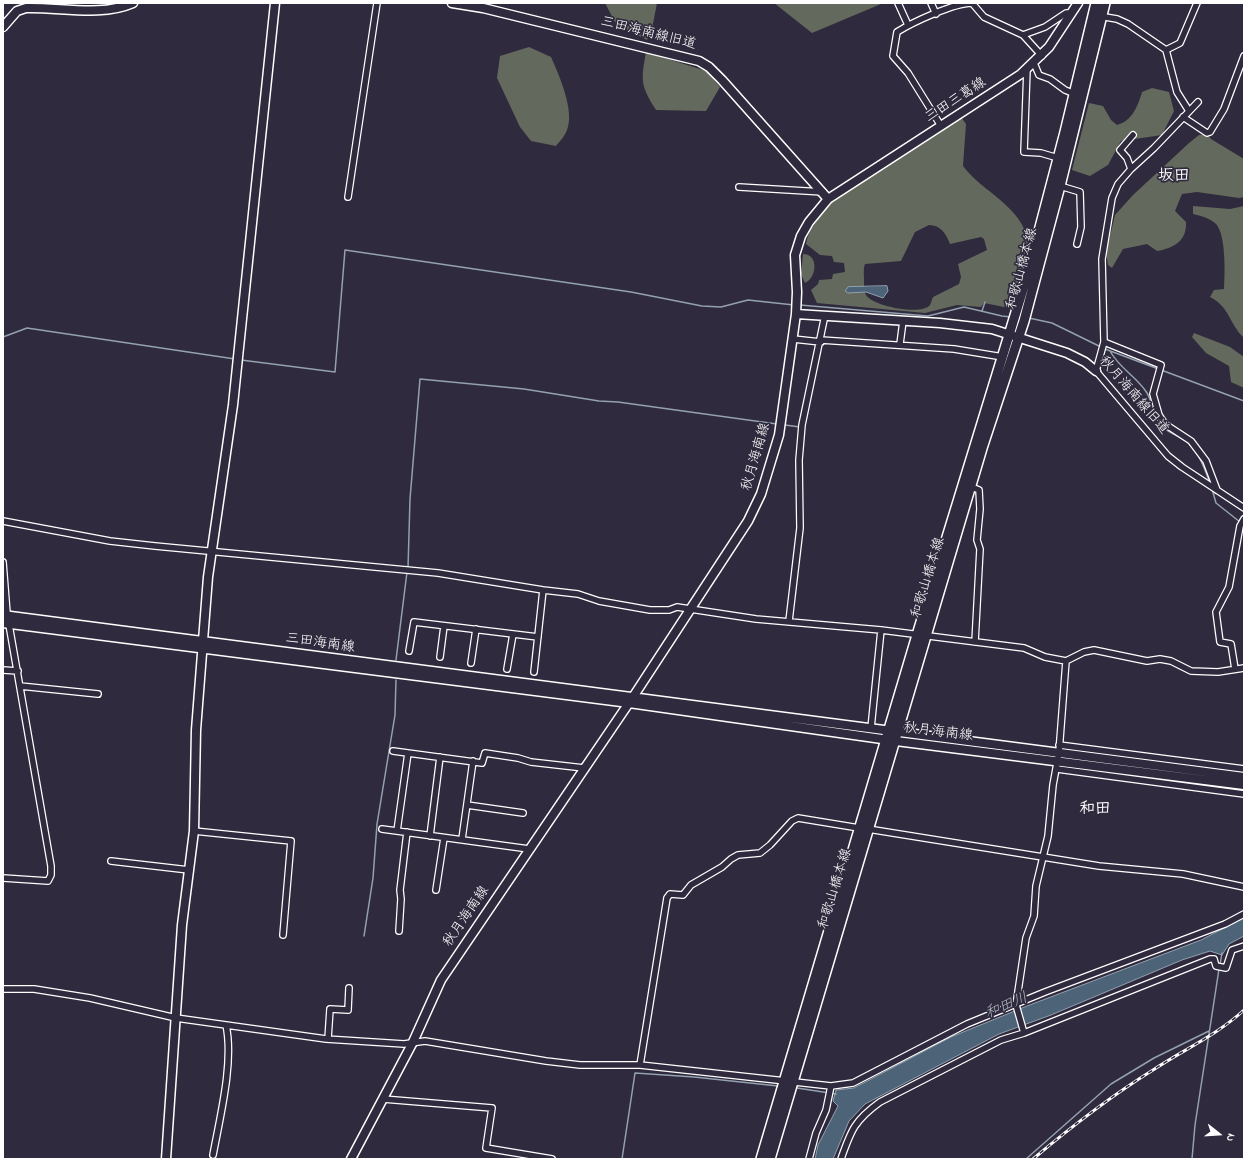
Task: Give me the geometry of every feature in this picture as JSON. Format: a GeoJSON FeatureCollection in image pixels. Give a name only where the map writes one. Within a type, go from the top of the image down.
{"type":"FeatureCollection","features":[{"type":"Feature","properties":{"kind":"main road"},"geometry":{"type":"LineString","coordinates":[[3,27],[17,11],[26,8],[96,10],[115,8],[133,3]]}},
{"type":"Feature","properties":{"kind":"main road"},"geometry":{"type":"LineString","coordinates":[[166,1159],[182,925],[194,831],[196,796],[196,730],[208,577],[233,405],[275,3]]}},
{"type":"Feature","properties":{"kind":"main road","name":"三田海南線旧道"},"geometry":{"type":"LineString","coordinates":[[452,3],[483,8],[699,61],[710,67],[826,196]]}},
{"type":"Feature","properties":{"kind":"main road","name":"三田三葛線"},"geometry":{"type":"LineString","coordinates":[[826,196],[941,126],[1027,69],[1042,56],[1078,3]]}},
{"type":"Feature","properties":{"kind":"main road","name":"和歌山橋本線"},"geometry":{"type":"LineString","coordinates":[[761,1159],[788,1082],[864,829],[889,730],[921,636],[1014,335],[1013,322],[1022,310],[1060,186],[1098,16],[1096,3]]}},
{"type":"Feature","properties":{"kind":"main road","name":"和歌山橋本線"},"geometry":{"type":"LineString","coordinates":[[968,486],[1003,357],[1014,335],[1024,321],[1022,310],[1058,158],[1098,16],[1105,3]]}},
{"type":"Feature","properties":{"kind":"main road","name":"秋月海南線"},"geometry":{"type":"LineString","coordinates":[[351,1159],[413,1042],[441,980],[631,700],[748,522],[761,494],[779,435],[797,312],[795,267],[798,245],[809,222],[826,196]]}},
{"type":"Feature","properties":{"kind":"main road","name":"秋月海南線旧道"},"geometry":{"type":"LineString","coordinates":[[797,312],[973,326],[1014,335],[1067,354],[1085,362],[1096,371]]}},
{"type":"Feature","properties":{"kind":"main road","name":"三田海南線"},"geometry":{"type":"LineString","coordinates":[[6,619],[631,700]]}},
{"type":"Feature","properties":{"kind":"main road","name":"和歌山橋本線"},"geometry":{"type":"LineString","coordinates":[[864,829],[899,731],[921,636]]}},
{"type":"Feature","properties":{"kind":"main road","name":"秋月海南線"},"geometry":{"type":"LineString","coordinates":[[631,700],[1059,748],[1244,785]]}},
{"type":"Feature","properties":{"kind":"main road","name":"秋月海南線"},"geometry":{"type":"LineString","coordinates":[[631,700],[1057,765],[1244,777]]}},
{"type":"Feature","properties":{"kind":"main road","name":"和歌山橋本線"},"geometry":{"type":"LineString","coordinates":[[770,1159],[788,1082]]}},
{"type":"Feature","properties":{"kind":"street"},"geometry":{"type":"LineString","coordinates":[[348,197],[377,3]]}},
{"type":"Feature","properties":{"kind":"street"},"geometry":{"type":"LineString","coordinates":[[898,3],[908,25]]}},
{"type":"Feature","properties":{"kind":"street"},"geometry":{"type":"LineString","coordinates":[[931,3],[936,14]]}},
{"type":"Feature","properties":{"kind":"street"},"geometry":{"type":"LineString","coordinates":[[941,126],[908,73],[893,56],[897,32],[908,25],[936,14],[965,3],[972,3],[984,17],[1023,35],[1042,56]]}},
{"type":"Feature","properties":{"kind":"street"},"geometry":{"type":"LineString","coordinates":[[1166,50],[1180,43],[1197,3]]}},
{"type":"Feature","properties":{"kind":"street"},"geometry":{"type":"LineString","coordinates":[[1023,35],[1045,27],[1066,13],[1070,13]]}},
{"type":"Feature","properties":{"kind":"street"},"geometry":{"type":"LineString","coordinates":[[1098,16],[1117,19],[1128,24],[1166,50],[1178,92],[1189,111]]}},
{"type":"Feature","properties":{"kind":"street"},"geometry":{"type":"LineString","coordinates":[[1183,117],[1207,133],[1210,132],[1224,109],[1244,56]]}},
{"type":"Feature","properties":{"kind":"street"},"geometry":{"type":"LineString","coordinates":[[1034,63],[1039,74],[1050,79],[1065,90],[1075,94]]}},
{"type":"Feature","properties":{"kind":"street"},"geometry":{"type":"LineString","coordinates":[[1027,69],[1024,152],[1041,153],[1058,158]]}},
{"type":"Feature","properties":{"kind":"street"},"geometry":{"type":"LineString","coordinates":[[1096,371],[1104,344],[1102,258],[1112,198],[1118,184],[1131,169],[1154,148],[1198,102]]}},
{"type":"Feature","properties":{"kind":"street"},"geometry":{"type":"LineString","coordinates":[[1131,169],[1127,158],[1120,150],[1133,135]]}},
{"type":"Feature","properties":{"kind":"street"},"geometry":{"type":"LineString","coordinates":[[1060,186],[1080,192],[1081,227],[1077,244]]}},
{"type":"Feature","properties":{"kind":"street"},"geometry":{"type":"LineString","coordinates":[[740,187],[826,196]]}},
{"type":"Feature","properties":{"kind":"street"},"geometry":{"type":"LineString","coordinates":[[789,621],[800,528],[799,460],[802,426],[815,358],[821,341],[825,315]]}},
{"type":"Feature","properties":{"kind":"street"},"geometry":{"type":"LineString","coordinates":[[900,344],[903,321]]}},
{"type":"Feature","properties":{"kind":"street"},"geometry":{"type":"LineString","coordinates":[[793,339],[900,344],[954,349],[1003,357]]}},
{"type":"Feature","properties":{"kind":"street"},"geometry":{"type":"LineString","coordinates":[[1104,344],[1161,365],[1153,394],[1159,415],[1165,424],[1191,441],[1206,461],[1217,490]]}},
{"type":"Feature","properties":{"kind":"street","name":"秋月海南線旧道"},"geometry":{"type":"LineString","coordinates":[[1096,371],[1168,456],[1244,508]]}},
{"type":"Feature","properties":{"kind":"street"},"geometry":{"type":"LineString","coordinates":[[968,486],[979,490],[980,509],[977,540],[980,549],[975,642]]}},
{"type":"Feature","properties":{"kind":"street"},"geometry":{"type":"LineString","coordinates":[[1235,669],[1231,644],[1220,642],[1216,612],[1229,587],[1240,526],[1244,519]]}},
{"type":"Feature","properties":{"kind":"street"},"geometry":{"type":"LineString","coordinates":[[3,521],[110,540],[212,553],[314,560],[438,573],[543,590],[578,594],[600,601],[650,610],[677,608],[881,630],[1024,648],[1045,657],[1066,661],[1084,652],[1094,650],[1147,661],[1171,661],[1191,671],[1218,672],[1244,668]]}},
{"type":"Feature","properties":{"kind":"street"},"geometry":{"type":"LineString","coordinates":[[3,562],[6,619],[18,671],[51,875],[48,881],[3,878]]}},
{"type":"Feature","properties":{"kind":"street"},"geometry":{"type":"LineString","coordinates":[[534,672],[543,590]]}},
{"type":"Feature","properties":{"kind":"street"},"geometry":{"type":"LineString","coordinates":[[409,651],[414,622],[538,637]]}},
{"type":"Feature","properties":{"kind":"street"},"geometry":{"type":"LineString","coordinates":[[440,658],[444,626]]}},
{"type":"Feature","properties":{"kind":"street"},"geometry":{"type":"LineString","coordinates":[[471,663],[476,629]]}},
{"type":"Feature","properties":{"kind":"street"},"geometry":{"type":"LineString","coordinates":[[871,728],[881,630]]}},
{"type":"Feature","properties":{"kind":"street"},"geometry":{"type":"LineString","coordinates":[[507,669],[513,634]]}},
{"type":"Feature","properties":{"kind":"street"},"geometry":{"type":"LineString","coordinates":[[1024,1032],[1016,1005],[1026,938],[1034,916],[1036,886],[1048,836],[1053,786],[1059,748],[1066,661]]}},
{"type":"Feature","properties":{"kind":"street"},"geometry":{"type":"LineString","coordinates":[[3,670],[18,671]]}},
{"type":"Feature","properties":{"kind":"street"},"geometry":{"type":"LineString","coordinates":[[20,686],[98,694]]}},
{"type":"Feature","properties":{"kind":"street"},"geometry":{"type":"LineString","coordinates":[[1059,748],[1244,769]]}},
{"type":"Feature","properties":{"kind":"street"},"geometry":{"type":"LineString","coordinates":[[393,751],[482,763],[485,753],[518,758],[531,762],[584,768]]}},
{"type":"Feature","properties":{"kind":"street"},"geometry":{"type":"LineString","coordinates":[[397,831],[408,753]]}},
{"type":"Feature","properties":{"kind":"street"},"geometry":{"type":"LineString","coordinates":[[430,836],[440,757]]}},
{"type":"Feature","properties":{"kind":"street"},"geometry":{"type":"LineString","coordinates":[[462,839],[473,761]]}},
{"type":"Feature","properties":{"kind":"street"},"geometry":{"type":"LineString","coordinates":[[1057,765],[1244,794]]}},
{"type":"Feature","properties":{"kind":"street"},"geometry":{"type":"LineString","coordinates":[[467,805],[523,813]]}},
{"type":"Feature","properties":{"kind":"street"},"geometry":{"type":"LineString","coordinates":[[640,1066],[666,906],[670,894],[683,895],[692,885],[703,877],[722,867],[738,855],[760,853],[770,845],[792,821],[798,818],[1043,858],[1099,866],[1183,874],[1244,887]]}},
{"type":"Feature","properties":{"kind":"street"},"geometry":{"type":"LineString","coordinates":[[382,829],[529,849]]}},
{"type":"Feature","properties":{"kind":"street"},"geometry":{"type":"LineString","coordinates":[[194,831],[290,841],[283,935]]}},
{"type":"Feature","properties":{"kind":"street"},"geometry":{"type":"LineString","coordinates":[[399,931],[401,899],[400,890],[407,832]]}},
{"type":"Feature","properties":{"kind":"street"},"geometry":{"type":"LineString","coordinates":[[436,890],[444,838]]}},
{"type":"Feature","properties":{"kind":"street"},"geometry":{"type":"LineString","coordinates":[[111,861],[189,870]]}},
{"type":"Feature","properties":{"kind":"street"},"geometry":{"type":"LineString","coordinates":[[3,988],[34,989],[90,998],[176,1018],[328,1039],[396,1044],[413,1042],[445,1043],[494,1053],[566,1063],[640,1066],[831,1086],[853,1083],[967,1024],[1045,992],[1225,924],[1244,914]]}},
{"type":"Feature","properties":{"kind":"street"},"geometry":{"type":"LineString","coordinates":[[841,1159],[851,1132],[863,1114],[880,1102],[1002,1040],[1210,959],[1214,959],[1216,966],[1226,968],[1232,950],[1244,946]]}},
{"type":"Feature","properties":{"kind":"street"},"geometry":{"type":"LineString","coordinates":[[328,1039],[330,1009],[348,1010],[349,988]]}},
{"type":"Feature","properties":{"kind":"street"},"geometry":{"type":"LineString","coordinates":[[213,1155],[224,1092],[229,1039],[226,1025]]}},
{"type":"Feature","properties":{"kind":"street"},"geometry":{"type":"LineString","coordinates":[[809,1159],[816,1133],[826,1110],[831,1086]]}},
{"type":"Feature","properties":{"kind":"street"},"geometry":{"type":"LineString","coordinates":[[384,1099],[492,1108],[486,1148],[552,1159]]}},
{"type":"Feature","properties":{"kind":"green space"},"geometry":{"type":"Polygon","coordinates":[[[605,3],[657,3],[652,29],[647,40],[616,24],[605,3]]]}},
{"type":"Feature","properties":{"kind":"green space"},"geometry":{"type":"Polygon","coordinates":[[[774,3],[880,3],[881,4],[812,33],[774,3]]]}},
{"type":"Feature","properties":{"kind":"green space"},"geometry":{"type":"Polygon","coordinates":[[[529,47],[551,57],[568,103],[569,122],[567,130],[556,146],[531,141],[520,127],[497,78],[500,56],[529,47]]]}},
{"type":"Feature","properties":{"kind":"green space"},"geometry":{"type":"Polygon","coordinates":[[[646,52],[706,71],[720,87],[706,111],[656,110],[644,88],[643,69],[646,52]]]}},
{"type":"Feature","properties":{"kind":"green space"},"geometry":{"type":"Polygon","coordinates":[[[1152,88],[1169,92],[1174,111],[1162,135],[1121,141],[1108,165],[1090,176],[1072,170],[1089,103],[1103,106],[1111,120],[1117,125],[1127,120],[1134,112],[1142,92],[1152,88]]]}},
{"type":"Feature","properties":{"kind":"green space"},"geometry":{"type":"Polygon","coordinates":[[[961,117],[966,124],[963,166],[971,175],[1011,210],[1019,219],[1025,230],[1028,243],[1011,307],[1009,308],[984,303],[981,307],[957,305],[925,313],[817,303],[811,290],[818,284],[819,280],[832,279],[833,274],[845,272],[844,263],[834,262],[832,256],[820,255],[806,244],[807,238],[813,226],[834,200],[961,117]],[[929,225],[915,232],[901,261],[865,264],[864,289],[866,295],[870,299],[887,306],[907,310],[925,308],[930,305],[933,297],[959,284],[961,277],[958,264],[987,250],[984,239],[981,237],[950,244],[940,228],[929,225]]]}},
{"type":"Feature","properties":{"kind":"green space"},"geometry":{"type":"Polygon","coordinates":[[[1207,134],[1211,139],[1244,159],[1244,197],[1239,198],[1197,192],[1182,194],[1175,211],[1186,222],[1186,229],[1182,239],[1174,246],[1157,251],[1147,244],[1123,249],[1112,268],[1108,265],[1106,253],[1115,215],[1133,195],[1189,143],[1199,135],[1207,134]]]}},
{"type":"Feature","properties":{"kind":"green space"},"geometry":{"type":"Polygon","coordinates":[[[1193,206],[1230,209],[1244,206],[1244,338],[1239,333],[1222,306],[1210,297],[1214,290],[1224,289],[1225,274],[1222,237],[1214,222],[1193,214],[1193,206]]]}},
{"type":"Feature","properties":{"kind":"green space"},"geometry":{"type":"Polygon","coordinates":[[[803,254],[808,255],[814,262],[814,272],[805,283],[801,274],[803,254]]]}},
{"type":"Feature","properties":{"kind":"green space"},"geometry":{"type":"Polygon","coordinates":[[[1194,333],[1230,347],[1244,357],[1244,388],[1231,382],[1229,366],[1206,353],[1192,337],[1194,333]]]}},
{"type":"Feature","properties":{"kind":"water"},"geometry":{"type":"Polygon","coordinates":[[[887,286],[888,291],[883,298],[866,292],[848,293],[845,291],[848,287],[887,286]]]}},
{"type":"Feature","properties":{"kind":"water"},"geometry":{"type":"Polygon","coordinates":[[[1244,918],[1244,936],[1229,944],[1222,955],[1210,951],[1182,960],[1051,1015],[999,1034],[865,1104],[849,1121],[833,1159],[815,1159],[818,1145],[838,1106],[833,1101],[836,1090],[854,1088],[951,1037],[1027,1006],[1201,940],[1244,918]]]}},
{"type":"Feature","properties":{"kind":"waterway"},"geometry":{"type":"LineString","coordinates":[[241,360],[335,372],[345,250],[631,292],[702,306],[721,307],[748,300],[794,305]]}},
{"type":"Feature","properties":{"kind":"waterway"},"geometry":{"type":"LineString","coordinates":[[982,311],[985,302]]}},
{"type":"Feature","properties":{"kind":"waterway"},"geometry":{"type":"LineString","coordinates":[[800,305],[928,316],[964,307],[1011,317]]}},
{"type":"Feature","properties":{"kind":"waterway"},"geometry":{"type":"LineString","coordinates":[[1029,318],[1052,323],[1101,347]]}},
{"type":"Feature","properties":{"kind":"waterway"},"geometry":{"type":"LineString","coordinates":[[3,337],[27,328],[235,359]]}},
{"type":"Feature","properties":{"kind":"waterway"},"geometry":{"type":"LineString","coordinates":[[1105,349],[1244,401]]}},
{"type":"Feature","properties":{"kind":"waterway"},"geometry":{"type":"LineString","coordinates":[[1110,351],[1118,362],[1143,387],[1162,426],[1192,447],[1201,462],[1210,483]]}},
{"type":"Feature","properties":{"kind":"waterway"},"geometry":{"type":"LineString","coordinates":[[408,568],[410,499],[420,379],[524,389],[599,401],[618,402],[777,424]]}},
{"type":"Feature","properties":{"kind":"waterway"},"geometry":{"type":"LineString","coordinates":[[785,425],[800,427]]}},
{"type":"Feature","properties":{"kind":"waterway"},"geometry":{"type":"LineString","coordinates":[[1212,489],[1216,503],[1240,522]]}},
{"type":"Feature","properties":{"kind":"waterway"},"geometry":{"type":"LineString","coordinates":[[396,660],[407,572]]}},
{"type":"Feature","properties":{"kind":"waterway"},"geometry":{"type":"LineString","coordinates":[[364,936],[373,878],[377,824],[395,715],[396,680]]}},
{"type":"Feature","properties":{"kind":"waterway"},"geometry":{"type":"LineString","coordinates":[[1220,965],[1222,953]]}},
{"type":"Feature","properties":{"kind":"waterway"},"geometry":{"type":"LineString","coordinates":[[1192,1159],[1195,1125],[1219,969]]}},
{"type":"Feature","properties":{"kind":"waterway"},"geometry":{"type":"LineString","coordinates":[[1026,1159],[1111,1084],[1154,1058],[1209,1031]]}},
{"type":"Feature","properties":{"kind":"waterway"},"geometry":{"type":"LineString","coordinates":[[622,1159],[635,1073],[694,1077],[778,1086]]}},
{"type":"Feature","properties":{"kind":"waterway"},"geometry":{"type":"LineString","coordinates":[[797,1088],[836,1094]]}},
{"type":"Feature","properties":{"kind":"railway"},"geometry":{"type":"LineString","coordinates":[[1033,1159],[1107,1101],[1137,1080],[1211,1035],[1244,1010]]}},
{"type":"Feature","properties":{"kind":"district","name":"坂田"},"geometry":{"type":"Point","coordinates":[1174,177]}},
{"type":"Feature","properties":{"kind":"district","name":"和田"},"geometry":{"type":"Point","coordinates":[1095,810]}},
{"type":"Feature","properties":{"kind":"water label","name":"和田川"},"geometry":{"type":"Point","coordinates":[1007,1007]}}]}
